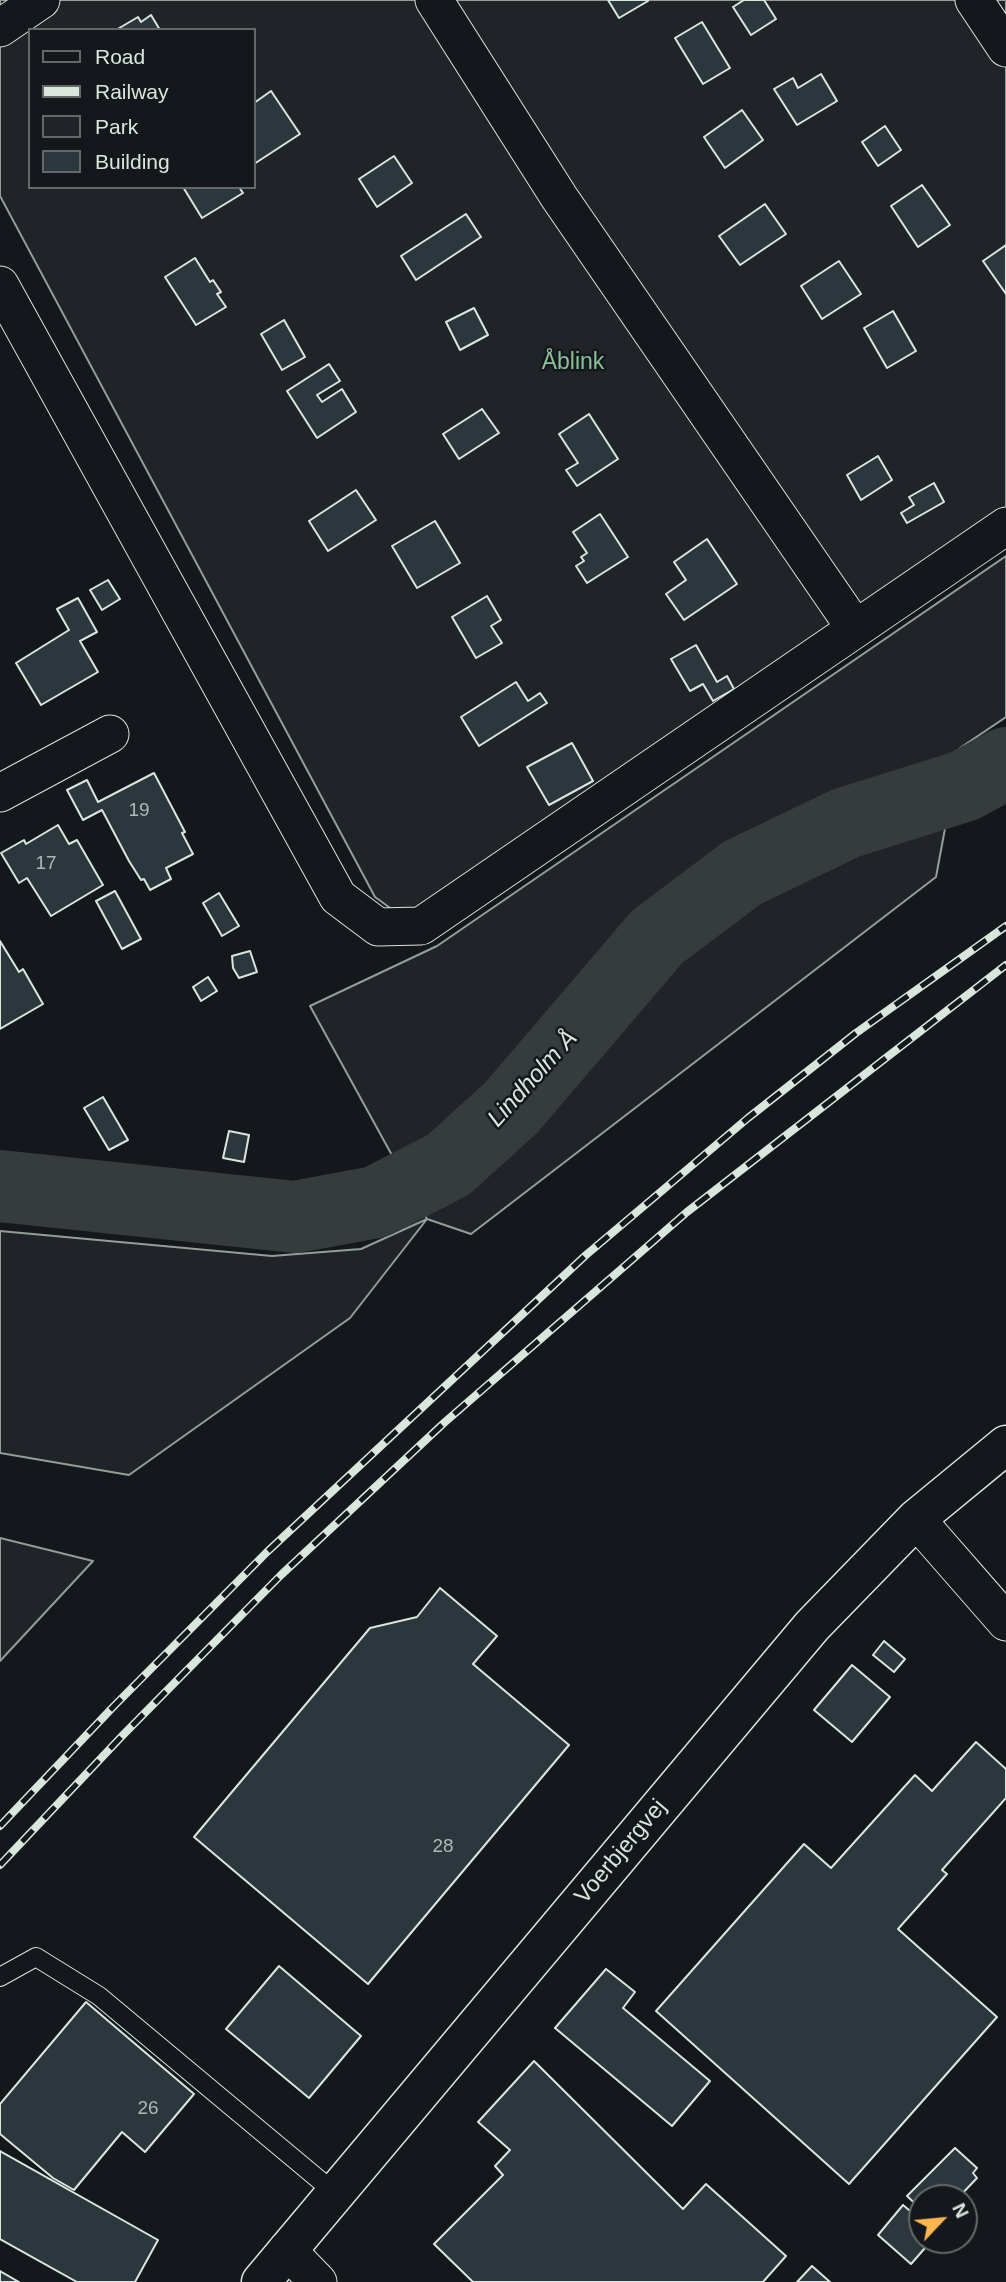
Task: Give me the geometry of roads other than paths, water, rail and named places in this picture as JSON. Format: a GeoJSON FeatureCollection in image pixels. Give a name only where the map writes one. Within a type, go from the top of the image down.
{"type":"FeatureCollection","features":[{"type":"Feature","properties":{"kind":"street"},"geometry":{"type":"LineString","coordinates":[[0,28],[41,0]]}},
{"type":"Feature","properties":{"kind":"street"},"geometry":{"type":"LineString","coordinates":[[434,0],[559,197],[855,628]]}},
{"type":"Feature","properties":{"kind":"street"},"geometry":{"type":"LineString","coordinates":[[974,0],[1006,48]]}},
{"type":"Feature","properties":{"kind":"street"},"geometry":{"type":"LineString","coordinates":[[0,285],[338,897],[378,927],[421,926],[1006,526]]}},
{"type":"Feature","properties":{"kind":"street"},"geometry":{"type":"LineString","coordinates":[[0,793],[110,734]]}},
{"type":"Feature","properties":{"kind":"street","name":"Voerbjergvej"},"geometry":{"type":"LineString","coordinates":[[261,2282],[812,1626],[916,1519],[1006,1445]]}},
{"type":"Feature","properties":{"kind":"street"},"geometry":{"type":"LineString","coordinates":[[916,1519],[1006,1622]]}},
{"type":"Feature","properties":{"kind":"street"},"geometry":{"type":"LineString","coordinates":[[287,2250],[318,2282]]}},
{"type":"Feature","properties":{"kind":"lane"},"geometry":{"type":"LineString","coordinates":[[0,1977],[36,1957],[99,1996],[335,2193]]}},
{"type":"Feature","properties":{"kind":"waterway","name":"Lindholm Å"},"geometry":{"type":"LineString","coordinates":[[0,1186],[295,1217],[376,1202],[448,1165],[511,1108],[657,937],[742,873],[846,823],[964,786],[1006,763]]}},
{"type":"Feature","properties":{"kind":"railway"},"geometry":{"type":"LineString","coordinates":[[0,1826],[267,1552],[586,1255],[748,1118],[856,1033],[1006,926]]}},
{"type":"Feature","properties":{"kind":"railway"},"geometry":{"type":"LineString","coordinates":[[0,1865],[123,1735],[281,1575],[445,1422],[687,1212],[1006,965]]}},
{"type":"Feature","properties":{"kind":"park label","name":"Åblink"},"geometry":{"type":"Point","coordinates":[573,363]}}]}
